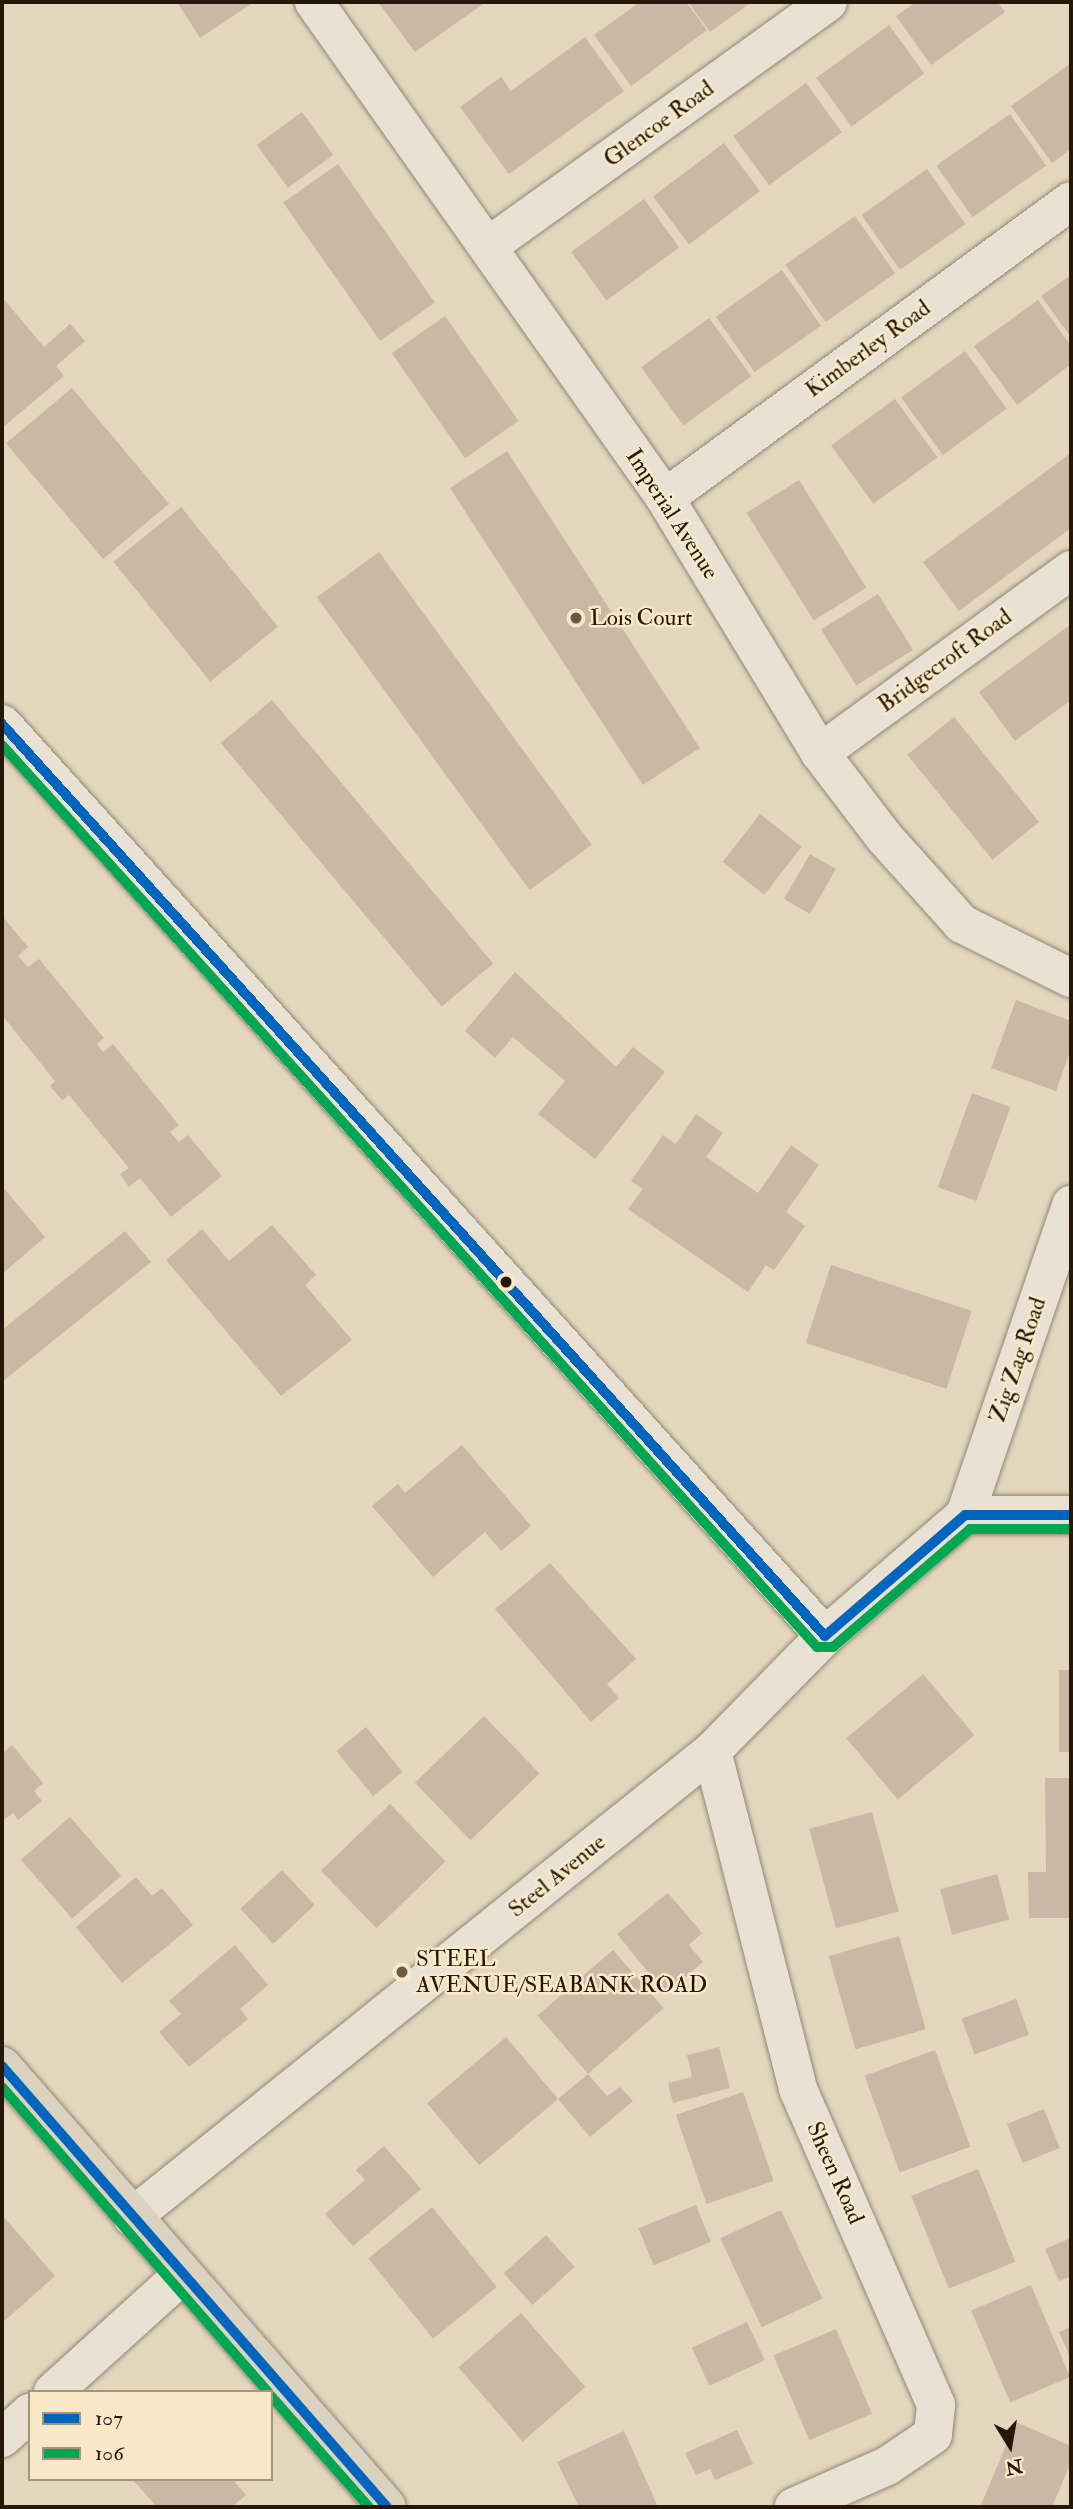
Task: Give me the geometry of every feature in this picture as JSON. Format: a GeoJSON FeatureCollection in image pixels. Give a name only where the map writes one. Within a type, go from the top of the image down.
{"type":"FeatureCollection","features":[{"type":"Feature","properties":{"kind":"main road"},"geometry":{"type":"LineString","coordinates":[[2,2066],[387,2507]]}},
{"type":"Feature","properties":{"kind":"street","name":"Imperial Avenue"},"geometry":{"type":"LineString","coordinates":[[314,2],[490,245],[665,498],[820,753],[962,923],[1071,978]]}},
{"type":"Feature","properties":{"kind":"street","name":"Glencoe Road"},"geometry":{"type":"LineString","coordinates":[[490,245],[828,2]]}},
{"type":"Feature","properties":{"kind":"street","name":"Kimberley Road"},"geometry":{"type":"LineString","coordinates":[[665,498],[1071,201]]}},
{"type":"Feature","properties":{"kind":"street","name":"Bridgecroft Road"},"geometry":{"type":"LineString","coordinates":[[820,753],[1071,570]]}},
{"type":"Feature","properties":{"kind":"street"},"geometry":{"type":"LineString","coordinates":[[2,724],[825,1636]]}},
{"type":"Feature","properties":{"kind":"street","name":"Zig Zag Road"},"geometry":{"type":"LineString","coordinates":[[965,1515],[1071,1205]]}},
{"type":"Feature","properties":{"kind":"street"},"geometry":{"type":"LineString","coordinates":[[965,1515],[1071,1515]]}},
{"type":"Feature","properties":{"kind":"street","name":"Steel Avenue"},"geometry":{"type":"LineString","coordinates":[[132,2217],[712,1751],[825,1636],[965,1515]]}},
{"type":"Feature","properties":{"kind":"street","name":"Sheen Road"},"geometry":{"type":"LineString","coordinates":[[712,1751],[798,2089],[936,2405],[933,2435],[887,2466],[794,2507]]}},
{"type":"Feature","properties":{"kind":"street"},"geometry":{"type":"LineString","coordinates":[[55,2390],[182,2275]]}},
{"type":"Feature","properties":{"kind":"street"},"geometry":{"type":"LineString","coordinates":[[2,2438],[28,2415]]}},
{"type":"Feature","properties":{"kind":"building"},"geometry":{"type":"Polygon","coordinates":[[[177,2],[254,2],[200,38],[177,2]]]}},
{"type":"Feature","properties":{"kind":"building"},"geometry":{"type":"Polygon","coordinates":[[[378,2],[486,2],[415,52],[378,2]]]}},
{"type":"Feature","properties":{"kind":"building"},"geometry":{"type":"Polygon","coordinates":[[[640,2],[686,2],[707,30],[631,86],[594,35],[640,2]]]}},
{"type":"Feature","properties":{"kind":"building"},"geometry":{"type":"Polygon","coordinates":[[[688,2],[752,2],[710,32],[688,2]]]}},
{"type":"Feature","properties":{"kind":"building"},"geometry":{"type":"Polygon","coordinates":[[[916,2],[997,2],[1005,12],[931,65],[896,16],[916,2]]]}},
{"type":"Feature","properties":{"kind":"building"},"geometry":{"type":"Polygon","coordinates":[[[889,25],[924,74],[851,126],[816,78],[889,25]]]}},
{"type":"Feature","properties":{"kind":"building"},"geometry":{"type":"Polygon","coordinates":[[[585,37],[624,91],[509,174],[460,107],[501,77],[511,91],[585,37]]]}},
{"type":"Feature","properties":{"kind":"building"},"geometry":{"type":"Polygon","coordinates":[[[1071,63],[1071,149],[1052,163],[1011,106],[1071,63]]]}},
{"type":"Feature","properties":{"kind":"building"},"geometry":{"type":"Polygon","coordinates":[[[806,83],[842,132],[769,185],[733,136],[806,83]]]}},
{"type":"Feature","properties":{"kind":"building"},"geometry":{"type":"Polygon","coordinates":[[[302,112],[333,155],[288,188],[257,145],[302,112]]]}},
{"type":"Feature","properties":{"kind":"building"},"geometry":{"type":"Polygon","coordinates":[[[1010,114],[1046,166],[972,217],[936,166],[1010,114]]]}},
{"type":"Feature","properties":{"kind":"building"},"geometry":{"type":"Polygon","coordinates":[[[724,143],[760,191],[689,244],[653,197],[724,143]]]}},
{"type":"Feature","properties":{"kind":"building"},"geometry":{"type":"Polygon","coordinates":[[[338,164],[435,302],[380,341],[283,202],[338,164]]]}},
{"type":"Feature","properties":{"kind":"building"},"geometry":{"type":"Polygon","coordinates":[[[927,169],[965,224],[900,270],[861,215],[927,169]]]}},
{"type":"Feature","properties":{"kind":"building"},"geometry":{"type":"Polygon","coordinates":[[[644,199],[679,248],[606,300],[571,252],[644,199]]]}},
{"type":"Feature","properties":{"kind":"building"},"geometry":{"type":"Polygon","coordinates":[[[855,216],[895,273],[826,322],[785,265],[855,216]]]}},
{"type":"Feature","properties":{"kind":"building"},"geometry":{"type":"Polygon","coordinates":[[[782,270],[821,326],[755,372],[716,316],[782,270]]]}},
{"type":"Feature","properties":{"kind":"building"},"geometry":{"type":"Polygon","coordinates":[[[1071,275],[1071,337],[1041,296],[1071,275]]]}},
{"type":"Feature","properties":{"kind":"building"},"geometry":{"type":"Polygon","coordinates":[[[2,297],[44,347],[70,324],[85,341],[56,366],[64,376],[2,428],[2,297]]]}},
{"type":"Feature","properties":{"kind":"building"},"geometry":{"type":"Polygon","coordinates":[[[1038,300],[1071,346],[1071,364],[1017,405],[974,346],[1038,300]]]}},
{"type":"Feature","properties":{"kind":"building"},"geometry":{"type":"Polygon","coordinates":[[[445,316],[518,421],[465,458],[392,353],[445,316]]]}},
{"type":"Feature","properties":{"kind":"building"},"geometry":{"type":"Polygon","coordinates":[[[709,318],[751,376],[683,426],[641,367],[709,318]]]}},
{"type":"Feature","properties":{"kind":"building"},"geometry":{"type":"Polygon","coordinates":[[[965,351],[1007,408],[943,455],[901,397],[965,351]]]}},
{"type":"Feature","properties":{"kind":"building"},"geometry":{"type":"Polygon","coordinates":[[[72,388],[169,504],[103,559],[6,443],[72,388]]]}},
{"type":"Feature","properties":{"kind":"building"},"geometry":{"type":"Polygon","coordinates":[[[895,399],[937,457],[873,504],[831,445],[895,399]]]}},
{"type":"Feature","properties":{"kind":"building","name":"Lois Court"},"geometry":{"type":"Polygon","coordinates":[[[507,451],[700,748],[643,785],[450,488],[507,451]]]}},
{"type":"Feature","properties":{"kind":"building"},"geometry":{"type":"Polygon","coordinates":[[[1071,453],[1071,528],[959,611],[923,562],[1071,453]]]}},
{"type":"Feature","properties":{"kind":"building"},"geometry":{"type":"Polygon","coordinates":[[[799,480],[866,588],[814,621],[746,513],[799,480]]]}},
{"type":"Feature","properties":{"kind":"building"},"geometry":{"type":"Polygon","coordinates":[[[181,507],[278,627],[210,681],[113,562],[181,507]]]}},
{"type":"Feature","properties":{"kind":"building"},"geometry":{"type":"Polygon","coordinates":[[[379,552],[592,845],[529,890],[317,597],[379,552]]]}},
{"type":"Feature","properties":{"kind":"building"},"geometry":{"type":"Polygon","coordinates":[[[878,594],[913,650],[856,685],[821,630],[878,594]]]}},
{"type":"Feature","properties":{"kind":"building"},"geometry":{"type":"Polygon","coordinates":[[[1071,624],[1071,700],[1015,741],[979,692],[1071,624]]]}},
{"type":"Feature","properties":{"kind":"building"},"geometry":{"type":"Polygon","coordinates":[[[272,700],[493,964],[442,1007],[221,743],[272,700]]]}},
{"type":"Feature","properties":{"kind":"building"},"geometry":{"type":"Polygon","coordinates":[[[954,717],[1039,822],[992,860],[907,755],[954,717]]]}},
{"type":"Feature","properties":{"kind":"building"},"geometry":{"type":"Polygon","coordinates":[[[760,814],[802,847],[764,895],[722,862],[760,814]]]}},
{"type":"Feature","properties":{"kind":"building"},"geometry":{"type":"Polygon","coordinates":[[[810,854],[836,869],[810,914],[784,899],[810,854]]]}},
{"type":"Feature","properties":{"kind":"building"},"geometry":{"type":"Polygon","coordinates":[[[2,916],[28,947],[18,956],[28,967],[39,959],[104,1038],[97,1044],[103,1052],[113,1044],[179,1125],[170,1132],[179,1142],[188,1135],[222,1176],[171,1217],[140,1178],[129,1187],[120,1174],[129,1168],[69,1095],[62,1100],[50,1086],[55,1081],[2,1015],[2,916]]]}},
{"type":"Feature","properties":{"kind":"building"},"geometry":{"type":"Polygon","coordinates":[[[515,972],[616,1067],[633,1047],[665,1072],[595,1159],[538,1114],[565,1081],[513,1037],[495,1058],[465,1031],[515,972]]]}},
{"type":"Feature","properties":{"kind":"building"},"geometry":{"type":"Polygon","coordinates":[[[1016,1000],[1071,1021],[1071,1049],[1056,1091],[991,1068],[1016,1000]]]}},
{"type":"Feature","properties":{"kind":"building"},"geometry":{"type":"Polygon","coordinates":[[[972,1093],[1011,1107],[976,1201],[938,1187],[972,1093]]]}},
{"type":"Feature","properties":{"kind":"building"},"geometry":{"type":"Polygon","coordinates":[[[696,1114],[723,1133],[706,1157],[758,1193],[791,1145],[819,1165],[786,1212],[805,1226],[774,1270],[766,1265],[748,1292],[628,1209],[643,1189],[631,1181],[663,1135],[676,1144],[696,1114]]]}},
{"type":"Feature","properties":{"kind":"building"},"geometry":{"type":"Polygon","coordinates":[[[2,1186],[45,1237],[2,1274],[2,1186]]]}},
{"type":"Feature","properties":{"kind":"building"},"geometry":{"type":"Polygon","coordinates":[[[272,1225],[316,1275],[305,1285],[352,1340],[281,1396],[166,1260],[202,1229],[229,1261],[272,1225]]]}},
{"type":"Feature","properties":{"kind":"building"},"geometry":{"type":"Polygon","coordinates":[[[125,1231],[151,1262],[2,1382],[2,1330],[125,1231]]]}},
{"type":"Feature","properties":{"kind":"building"},"geometry":{"type":"Polygon","coordinates":[[[831,1265],[972,1311],[946,1389],[806,1343],[831,1265]]]}},
{"type":"Feature","properties":{"kind":"building"},"geometry":{"type":"Polygon","coordinates":[[[462,1445],[531,1526],[501,1551],[485,1532],[433,1577],[372,1506],[398,1484],[405,1493],[462,1445]]]}},
{"type":"Feature","properties":{"kind":"building"},"geometry":{"type":"Polygon","coordinates":[[[550,1563],[636,1659],[607,1684],[619,1698],[591,1722],[495,1609],[550,1563]]]}},
{"type":"Feature","properties":{"kind":"building"},"geometry":{"type":"Polygon","coordinates":[[[1059,1670],[1071,1670],[1071,1752],[1059,1752],[1059,1670]]]}},
{"type":"Feature","properties":{"kind":"building"},"geometry":{"type":"Polygon","coordinates":[[[923,1674],[974,1735],[898,1800],[846,1738],[923,1674]]]}},
{"type":"Feature","properties":{"kind":"building"},"geometry":{"type":"Polygon","coordinates":[[[484,1716],[540,1774],[471,1840],[415,1783],[484,1716]]]}},
{"type":"Feature","properties":{"kind":"building"},"geometry":{"type":"Polygon","coordinates":[[[366,1727],[403,1772],[373,1796],[336,1751],[366,1727]]]}},
{"type":"Feature","properties":{"kind":"building"},"geometry":{"type":"Polygon","coordinates":[[[12,1745],[43,1783],[34,1791],[42,1801],[18,1820],[13,1813],[2,1821],[2,1754],[12,1745]]]}},
{"type":"Feature","properties":{"kind":"building"},"geometry":{"type":"Polygon","coordinates":[[[1045,1778],[1071,1778],[1071,1918],[1029,1918],[1028,1872],[1046,1872],[1045,1778]]]}},
{"type":"Feature","properties":{"kind":"building"},"geometry":{"type":"Polygon","coordinates":[[[390,1804],[446,1862],[377,1928],[321,1871],[390,1804]]]}},
{"type":"Feature","properties":{"kind":"building"},"geometry":{"type":"Polygon","coordinates":[[[872,1812],[899,1911],[836,1928],[809,1829],[872,1812]]]}},
{"type":"Feature","properties":{"kind":"building"},"geometry":{"type":"Polygon","coordinates":[[[70,1817],[121,1876],[72,1919],[21,1860],[70,1817]]]}},
{"type":"Feature","properties":{"kind":"building"},"geometry":{"type":"Polygon","coordinates":[[[282,1870],[315,1905],[273,1944],[240,1909],[282,1870]]]}},
{"type":"Feature","properties":{"kind":"building"},"geometry":{"type":"Polygon","coordinates":[[[997,1874],[1009,1919],[952,1935],[940,1889],[997,1874]]]}},
{"type":"Feature","properties":{"kind":"building"},"geometry":{"type":"Polygon","coordinates":[[[136,1877],[152,1896],[162,1888],[193,1925],[122,1983],[76,1927],[136,1877]]]}},
{"type":"Feature","properties":{"kind":"building"},"geometry":{"type":"Polygon","coordinates":[[[668,1893],[702,1933],[689,1945],[703,1962],[666,1994],[617,1934],[668,1893]]]}},
{"type":"Feature","properties":{"kind":"building"},"geometry":{"type":"Polygon","coordinates":[[[899,1936],[926,2029],[856,2049],[829,1956],[899,1936]]]}},
{"type":"Feature","properties":{"kind":"building"},"geometry":{"type":"Polygon","coordinates":[[[235,1945],[268,1985],[240,2009],[248,2019],[189,2067],[159,2032],[181,2014],[169,2001],[235,1945]]]}},
{"type":"Feature","properties":{"kind":"building"},"geometry":{"type":"Polygon","coordinates":[[[613,1950],[664,2008],[588,2074],[538,2016],[613,1950]]]}},
{"type":"Feature","properties":{"kind":"building"},"geometry":{"type":"Polygon","coordinates":[[[1016,1999],[1029,2035],[974,2055],[961,2019],[1016,1999]]]}},
{"type":"Feature","properties":{"kind":"building"},"geometry":{"type":"Polygon","coordinates":[[[506,2037],[558,2099],[479,2165],[427,2103],[506,2037]]]}},
{"type":"Feature","properties":{"kind":"building"},"geometry":{"type":"Polygon","coordinates":[[[719,2047],[730,2088],[673,2103],[668,2083],[692,2077],[687,2055],[719,2047]]]}},
{"type":"Feature","properties":{"kind":"building"},"geometry":{"type":"Polygon","coordinates":[[[935,2050],[970,2147],[900,2172],[865,2076],[935,2050]]]}},
{"type":"Feature","properties":{"kind":"building"},"geometry":{"type":"Polygon","coordinates":[[[588,2074],[607,2096],[620,2087],[633,2101],[590,2137],[558,2099],[588,2074]]]}},
{"type":"Feature","properties":{"kind":"building"},"geometry":{"type":"Polygon","coordinates":[[[743,2092],[774,2181],[706,2204],[676,2115],[743,2092]]]}},
{"type":"Feature","properties":{"kind":"building"},"geometry":{"type":"Polygon","coordinates":[[[1044,2109],[1060,2148],[1023,2163],[1007,2124],[1044,2109]]]}},
{"type":"Feature","properties":{"kind":"building"},"geometry":{"type":"Polygon","coordinates":[[[384,2146],[421,2189],[353,2246],[325,2214],[365,2180],[356,2170],[384,2146]]]}},
{"type":"Feature","properties":{"kind":"building"},"geometry":{"type":"Polygon","coordinates":[[[978,2169],[1015,2262],[949,2289],[911,2196],[978,2169]]]}},
{"type":"Feature","properties":{"kind":"building"},"geometry":{"type":"Polygon","coordinates":[[[696,2205],[711,2242],[653,2265],[639,2228],[696,2205]]]}},
{"type":"Feature","properties":{"kind":"building"},"geometry":{"type":"Polygon","coordinates":[[[432,2207],[497,2287],[433,2339],[368,2259],[432,2207]]]}},
{"type":"Feature","properties":{"kind":"building"},"geometry":{"type":"Polygon","coordinates":[[[781,2210],[822,2299],[762,2327],[720,2238],[781,2210]]]}},
{"type":"Feature","properties":{"kind":"building"},"geometry":{"type":"Polygon","coordinates":[[[2,2215],[55,2276],[2,2323],[2,2215]]]}},
{"type":"Feature","properties":{"kind":"building"},"geometry":{"type":"Polygon","coordinates":[[[546,2235],[575,2267],[532,2305],[504,2273],[546,2235]]]}},
{"type":"Feature","properties":{"kind":"building"},"geometry":{"type":"Polygon","coordinates":[[[1071,2238],[1071,2276],[1059,2281],[1045,2249],[1071,2238]]]}},
{"type":"Feature","properties":{"kind":"building"},"geometry":{"type":"Polygon","coordinates":[[[1031,2285],[1070,2377],[1010,2402],[971,2310],[1031,2285]]]}},
{"type":"Feature","properties":{"kind":"building"},"geometry":{"type":"Polygon","coordinates":[[[521,2313],[585,2387],[523,2441],[458,2367],[521,2313]]]}},
{"type":"Feature","properties":{"kind":"building"},"geometry":{"type":"Polygon","coordinates":[[[747,2322],[765,2360],[709,2386],[692,2348],[747,2322]]]}},
{"type":"Feature","properties":{"kind":"building"},"geometry":{"type":"Polygon","coordinates":[[[1071,2327],[1071,2359],[1059,2332],[1071,2327]]]}},
{"type":"Feature","properties":{"kind":"building"},"geometry":{"type":"Polygon","coordinates":[[[836,2329],[872,2414],[809,2440],[773,2356],[836,2329]]]}},
{"type":"Feature","properties":{"kind":"building"},"geometry":{"type":"Polygon","coordinates":[[[1016,2422],[1071,2446],[1071,2462],[1052,2507],[980,2507],[1016,2422]]]}},
{"type":"Feature","properties":{"kind":"building"},"geometry":{"type":"Polygon","coordinates":[[[737,2430],[753,2464],[715,2480],[710,2469],[696,2475],[685,2453],[737,2430]]]}},
{"type":"Feature","properties":{"kind":"building"},"geometry":{"type":"Polygon","coordinates":[[[624,2431],[658,2507],[579,2507],[557,2462],[624,2431]]]}},
{"type":"Feature","properties":{"kind":"building"},"geometry":{"type":"Polygon","coordinates":[[[134,2481],[234,2481],[246,2495],[232,2507],[157,2507],[134,2481]]]}},
{"type":"Feature","properties":{"kind":"transit line","name":"107"},"geometry":{"type":"LineString","coordinates":[[2,724],[825,1636],[965,1515],[1071,1515]]}},
{"type":"Feature","properties":{"kind":"transit line","name":"106"},"geometry":{"type":"LineString","coordinates":[[2,745],[817,1647],[833,1647],[970,1529],[1071,1529]]}},
{"type":"Feature","properties":{"kind":"transit line","name":"107"},"geometry":{"type":"LineString","coordinates":[[2,2066],[387,2507]]}},
{"type":"Feature","properties":{"kind":"transit line","name":"106"},"geometry":{"type":"LineString","coordinates":[[2,2087],[266,2390]]}},
{"type":"Feature","properties":{"kind":"transit line","name":"106"},"geometry":{"type":"LineString","coordinates":[[273,2398],[369,2507]]}},
{"type":"Feature","properties":{"kind":"place","name":"Lois Court"},"geometry":{"type":"Point","coordinates":[576,618]}},
{"type":"Feature","properties":{"kind":"place","name":"STEEL AVENUE/SEABANK ROAD"},"geometry":{"type":"Point","coordinates":[402,1972]}}]}
